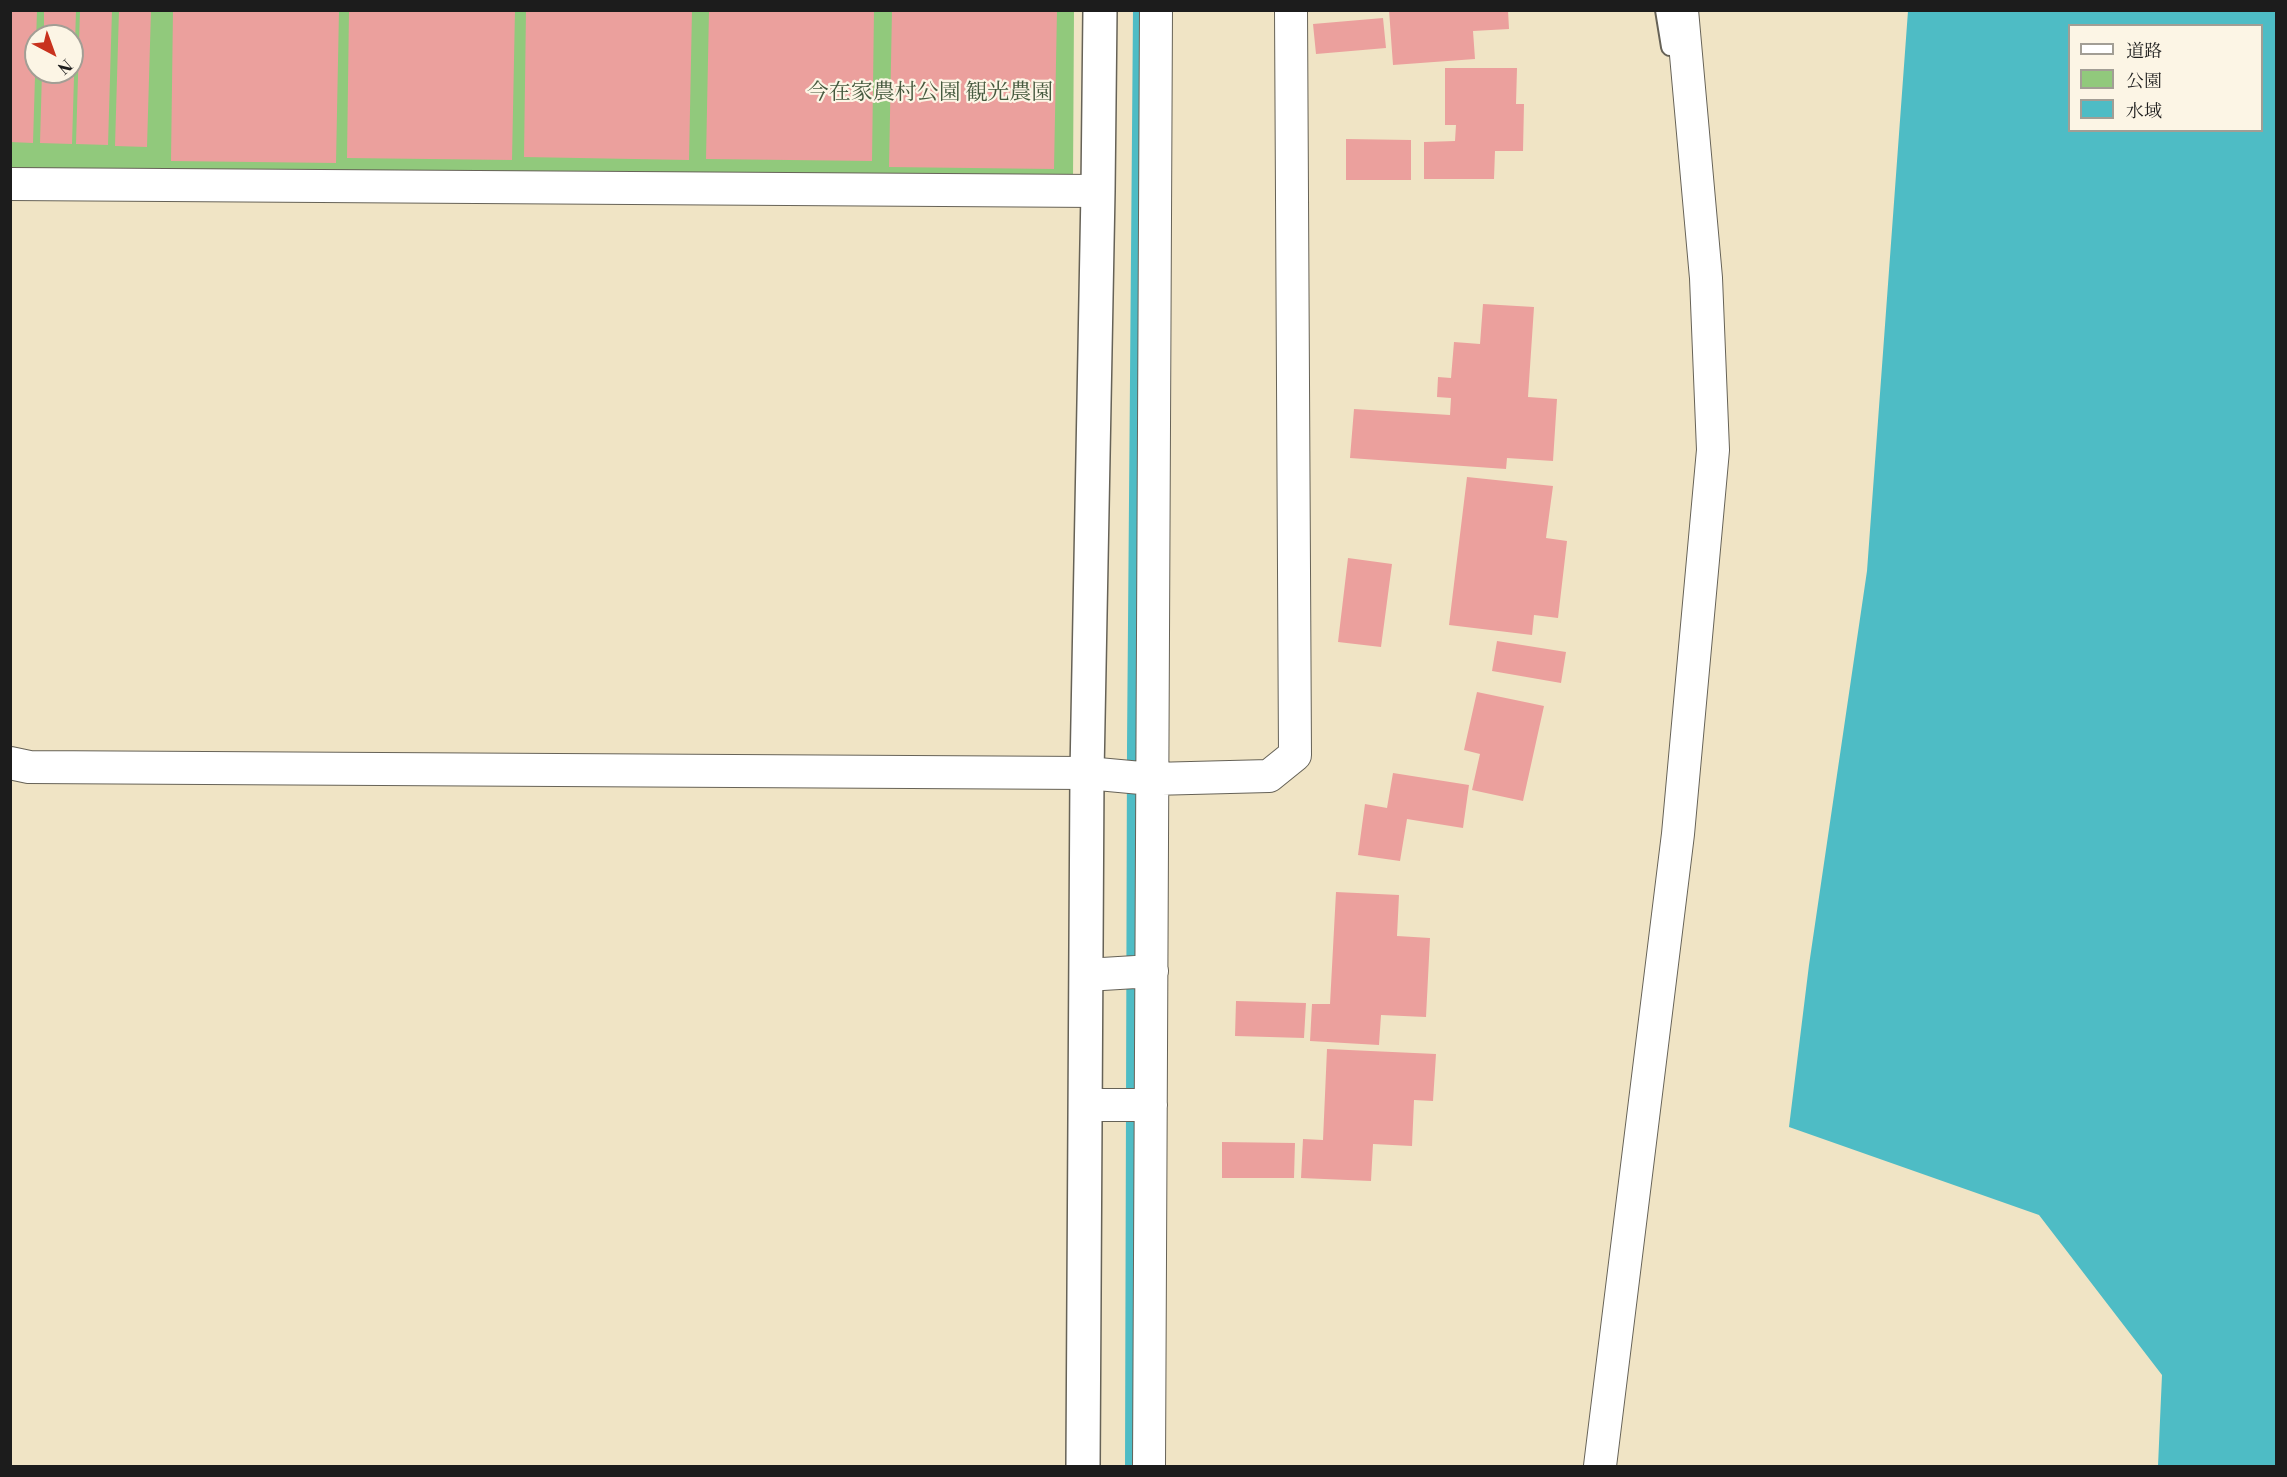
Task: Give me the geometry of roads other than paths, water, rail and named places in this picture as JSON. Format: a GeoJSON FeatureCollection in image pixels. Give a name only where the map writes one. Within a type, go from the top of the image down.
{"type":"FeatureCollection","features":[{"type":"Feature","properties":{"kind":"street"},"geometry":{"type":"LineString","coordinates":[[1083,1467],[1087,773],[1100,10]]}},
{"type":"Feature","properties":{"kind":"street"},"geometry":{"type":"LineString","coordinates":[[1149,1467],[1156,10]]}},
{"type":"Feature","properties":{"kind":"street"},"geometry":{"type":"LineString","coordinates":[[10,763],[41,767],[1087,773],[1152,779],[1269,776],[1295,755],[1291,10]]}},
{"type":"Feature","properties":{"kind":"street"},"geometry":{"type":"LineString","coordinates":[[1600,1467],[1678,834],[1713,450],[1706,278],[1682,10]]}},
{"type":"Feature","properties":{"kind":"street"},"geometry":{"type":"LineString","coordinates":[[10,184],[1098,191]]}},
{"type":"Feature","properties":{"kind":"street"},"geometry":{"type":"LineString","coordinates":[[1086,975],[1152,971]]}},
{"type":"Feature","properties":{"kind":"street"},"geometry":{"type":"LineString","coordinates":[[1085,1105],[1151,1105]]}},
{"type":"Feature","properties":{"kind":"lane"},"geometry":{"type":"LineString","coordinates":[[1664,10],[1677,85],[1688,97]]}},
{"type":"Feature","properties":{"kind":"water"},"geometry":{"type":"Polygon","coordinates":[[[1908,11],[2276,11],[2276,1466],[2158,1466],[2162,1375],[2039,1215],[1789,1127],[1809,965],[1867,571],[1908,11]]]}},
{"type":"Feature","properties":{"kind":"waterway"},"geometry":{"type":"LineString","coordinates":[[1130,1466],[1132,746],[1138,10]]}},
{"type":"Feature","properties":{"kind":"park label","name":"今在家農村公園 観光農園"},"geometry":{"type":"Point","coordinates":[930,94]}}]}
